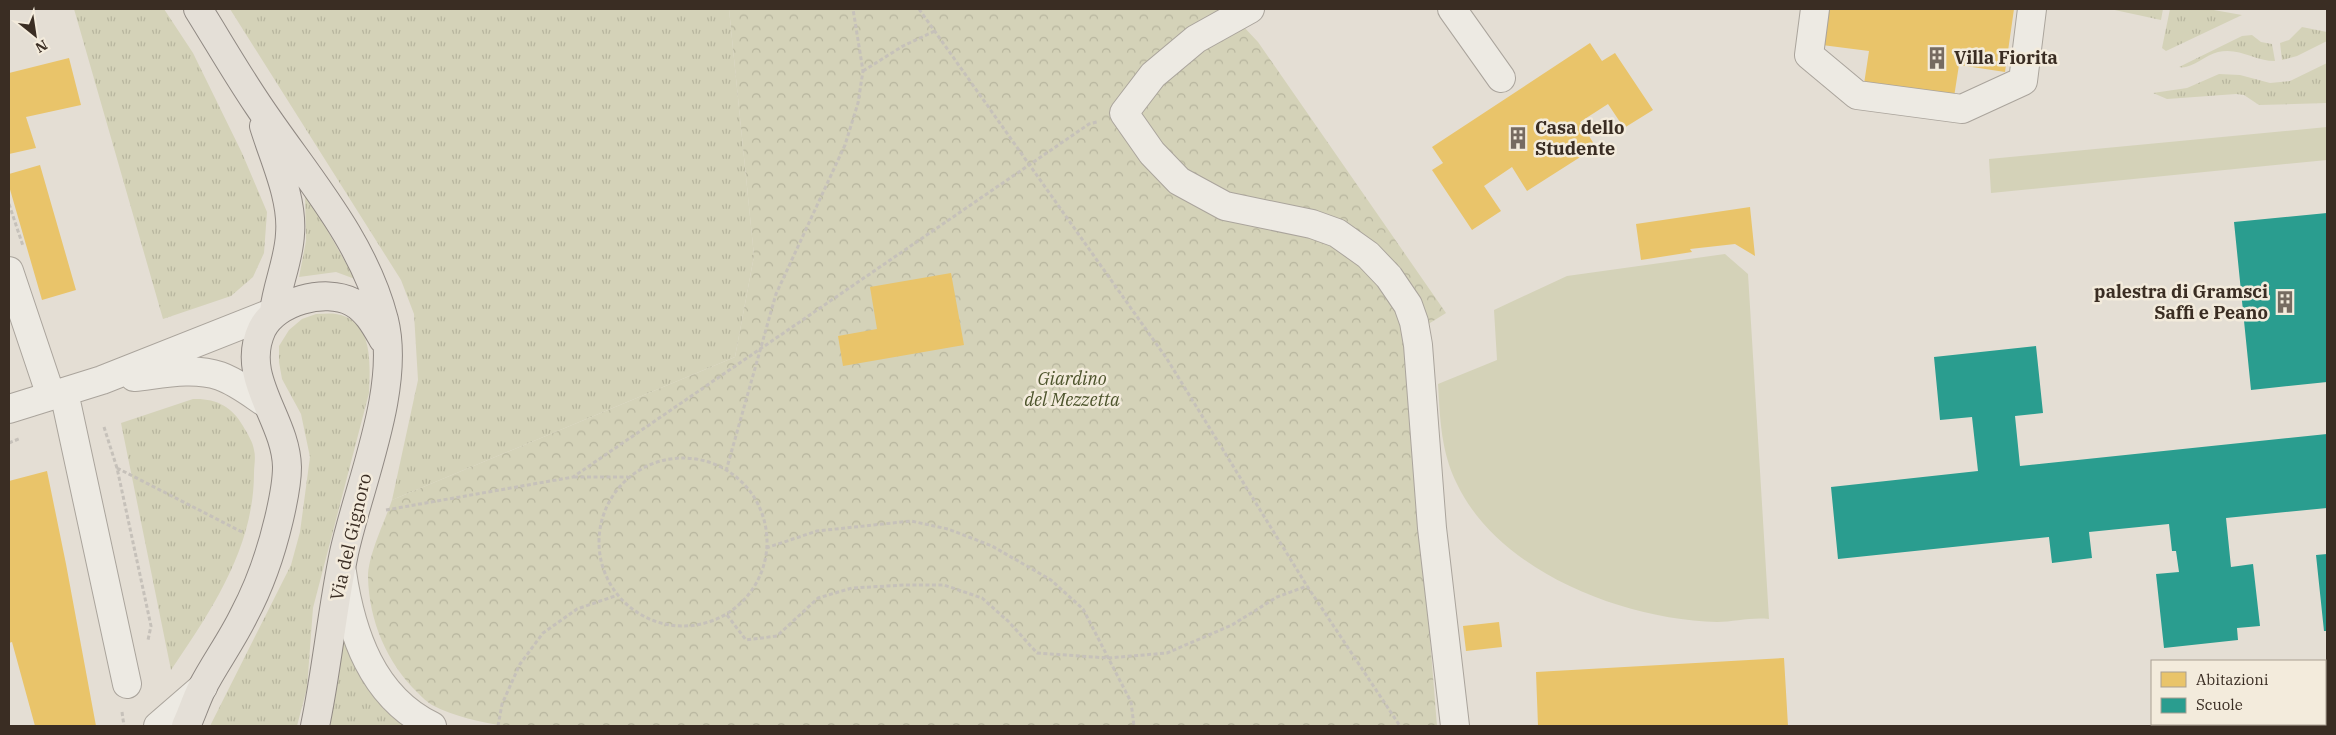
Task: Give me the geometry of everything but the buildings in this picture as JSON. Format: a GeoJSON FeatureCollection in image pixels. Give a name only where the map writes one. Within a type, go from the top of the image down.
{"type":"FeatureCollection","features":[{"type":"Feature","properties":{"kind":"main road","name":"Via del Gignoro"},"geometry":{"type":"LineString","coordinates":[[198,9],[258,105],[315,184],[351,241],[379,303],[385,322],[388,347],[385,396],[344,554],[315,726]]}},
{"type":"Feature","properties":{"kind":"main road","name":"Via del Gignoro"},"geometry":{"type":"LineString","coordinates":[[186,726],[203,687],[253,598],[273,541],[283,499],[287,466],[285,451],[276,421],[267,404],[257,377],[256,348],[262,329],[274,312],[277,289],[288,250],[291,222],[285,195],[258,105]]}},
{"type":"Feature","properties":{"kind":"main road"},"geometry":{"type":"LineString","coordinates":[[274,312],[295,302],[325,297],[345,299],[353,303],[368,316],[388,347]]}},
{"type":"Feature","properties":{"kind":"street"},"geometry":{"type":"LineString","coordinates":[[1250,9],[1196,40],[1153,75],[1124,113],[1152,153],[1179,181],[1225,206],[1312,224],[1338,233],[1368,255],[1389,277],[1408,305],[1414,322],[1418,345],[1432,528],[1456,726]]}},
{"type":"Feature","properties":{"kind":"street"},"geometry":{"type":"LineString","coordinates":[[1452,9],[1501,78]]}},
{"type":"Feature","properties":{"kind":"street"},"geometry":{"type":"LineString","coordinates":[[1815,9],[1809,55],[1857,95],[1962,109],[2023,81],[2032,9]]}},
{"type":"Feature","properties":{"kind":"street"},"geometry":{"type":"LineString","coordinates":[[11,285],[57,394],[127,684]]}},
{"type":"Feature","properties":{"kind":"street"},"geometry":{"type":"LineString","coordinates":[[9,409],[102,380],[274,312]]}},
{"type":"Feature","properties":{"kind":"street"},"geometry":{"type":"LineString","coordinates":[[102,380],[204,372],[236,383],[267,404]]}},
{"type":"Feature","properties":{"kind":"street"},"geometry":{"type":"LineString","coordinates":[[342,570],[348,610],[356,637],[370,664],[394,698],[408,711],[432,726]]}},
{"type":"Feature","properties":{"kind":"street"},"geometry":{"type":"LineString","coordinates":[[158,726],[203,687]]}},
{"type":"Feature","properties":{"kind":"path"},"geometry":{"type":"LineString","coordinates":[[726,471],[776,294],[845,145],[858,103],[863,71],[853,9]]}},
{"type":"Feature","properties":{"kind":"path"},"geometry":{"type":"LineString","coordinates":[[919,9],[1167,359],[1307,586],[1400,726]]}},
{"type":"Feature","properties":{"kind":"path"},"geometry":{"type":"LineString","coordinates":[[863,71],[904,46],[935,32]]}},
{"type":"Feature","properties":{"kind":"path"},"geometry":{"type":"LineString","coordinates":[[574,477],[1089,124],[1124,113]]}},
{"type":"Feature","properties":{"kind":"path"},"geometry":{"type":"LineString","coordinates":[[103,423],[117,468],[151,626]]}},
{"type":"Feature","properties":{"kind":"path"},"geometry":{"type":"LineString","coordinates":[[677,458],[703,460],[726,471],[745,484],[759,502],[766,524],[766,548],[761,575],[748,596],[726,614],[704,624],[680,626],[656,622],[634,611],[615,595],[604,571],[599,546],[602,520],[613,496],[630,477],[652,464],[677,458]]}},
{"type":"Feature","properties":{"kind":"path"},"geometry":{"type":"LineString","coordinates":[[117,468],[244,533]]}},
{"type":"Feature","properties":{"kind":"path"},"geometry":{"type":"LineString","coordinates":[[382,510],[574,477],[630,477]]}},
{"type":"Feature","properties":{"kind":"path"},"geometry":{"type":"LineString","coordinates":[[766,548],[816,531],[912,521],[948,529],[992,546],[1051,580],[1083,609],[1131,702],[1134,726]]}},
{"type":"Feature","properties":{"kind":"path"},"geometry":{"type":"LineString","coordinates":[[726,614],[746,640],[778,636],[818,598],[852,588],[904,584],[944,585],[982,598],[1037,653],[1108,658],[1167,653],[1232,625],[1278,597],[1307,586]]}},
{"type":"Feature","properties":{"kind":"path"},"geometry":{"type":"LineString","coordinates":[[498,726],[502,704],[520,664],[543,634],[577,609],[615,595]]}},
{"type":"Feature","properties":{"kind":"green space"},"geometry":{"type":"Polygon","coordinates":[[[74,9],[164,9],[193,53],[242,153],[267,212],[264,253],[253,277],[231,296],[163,319],[74,9]]]}},
{"type":"Feature","properties":{"kind":"green space"},"geometry":{"type":"Polygon","coordinates":[[[230,9],[729,9],[754,256],[735,357],[392,500],[418,380],[414,314],[401,280],[230,9]]]}},
{"type":"Feature","properties":{"kind":"green space","name":"Giardino del Mezzetta"},"geometry":{"type":"Polygon","coordinates":[[[729,9],[1227,9],[1258,42],[1446,313],[1406,338],[1437,726],[505,726],[477,721],[450,713],[432,705],[418,693],[397,668],[389,655],[376,625],[369,593],[368,577],[371,559],[392,500],[735,357],[754,256],[729,9]]]}},
{"type":"Feature","properties":{"kind":"green space"},"geometry":{"type":"Polygon","coordinates":[[[2110,9],[2163,9],[2161,20],[2110,9]]]}},
{"type":"Feature","properties":{"kind":"green space"},"geometry":{"type":"Polygon","coordinates":[[[2170,9],[2208,9],[2242,15],[2166,51],[2162,48],[2170,9]]]}},
{"type":"Feature","properties":{"kind":"green space"},"geometry":{"type":"Polygon","coordinates":[[[2302,27],[2327,32],[2327,41],[2297,56],[2282,60],[2280,43],[2289,40],[2302,27]]]}},
{"type":"Feature","properties":{"kind":"green space"},"geometry":{"type":"Polygon","coordinates":[[[2252,35],[2261,42],[2272,44],[2275,61],[2226,51],[2218,52],[2188,66],[2179,67],[2242,36],[2252,35]]]}},
{"type":"Feature","properties":{"kind":"green space"},"geometry":{"type":"Polygon","coordinates":[[[2327,63],[2327,103],[2259,105],[2244,95],[2236,94],[2167,99],[2153,93],[2187,88],[2219,74],[2240,75],[2270,83],[2290,81],[2327,63]]]}},
{"type":"Feature","properties":{"kind":"green space"},"geometry":{"type":"Polygon","coordinates":[[[2327,127],[2327,160],[1991,193],[1989,159],[2327,127]]]}},
{"type":"Feature","properties":{"kind":"green space"},"geometry":{"type":"Polygon","coordinates":[[[305,191],[355,279],[336,272],[299,277],[306,241],[305,191]]]}},
{"type":"Feature","properties":{"kind":"green space"},"geometry":{"type":"Polygon","coordinates":[[[1725,254],[1748,274],[1769,619],[1717,622],[1681,619],[1643,612],[1605,601],[1568,585],[1533,566],[1502,542],[1476,515],[1452,472],[1444,448],[1438,384],[1497,360],[1494,310],[1567,276],[1725,254]]]}},
{"type":"Feature","properties":{"kind":"green space"},"geometry":{"type":"Polygon","coordinates":[[[316,314],[336,314],[348,318],[357,325],[367,345],[370,369],[369,393],[313,608],[307,688],[297,726],[210,726],[291,565],[300,532],[310,457],[301,414],[282,379],[279,346],[289,330],[302,319],[316,314]]]}},
{"type":"Feature","properties":{"kind":"green space"},"geometry":{"type":"Polygon","coordinates":[[[193,399],[216,402],[228,408],[239,419],[252,444],[255,456],[252,501],[247,527],[228,578],[201,625],[171,670],[121,423],[193,399]]]}},
{"type":"Feature","properties":{"kind":"green space"},"geometry":{"type":"Polygon","coordinates":[[[342,638],[368,686],[384,708],[405,726],[328,726],[342,638]]]}},
{"type":"Feature","properties":{"kind":"place","name":"Villa Fiorita"},"geometry":{"type":"Point","coordinates":[1937,58]}},
{"type":"Feature","properties":{"kind":"place","name":"Casa dello Studente"},"geometry":{"type":"Point","coordinates":[1518,138]}},
{"type":"Feature","properties":{"kind":"place","name":"palestra di Gramsci Saffi e Peano"},"geometry":{"type":"Point","coordinates":[2285,302]}}]}
